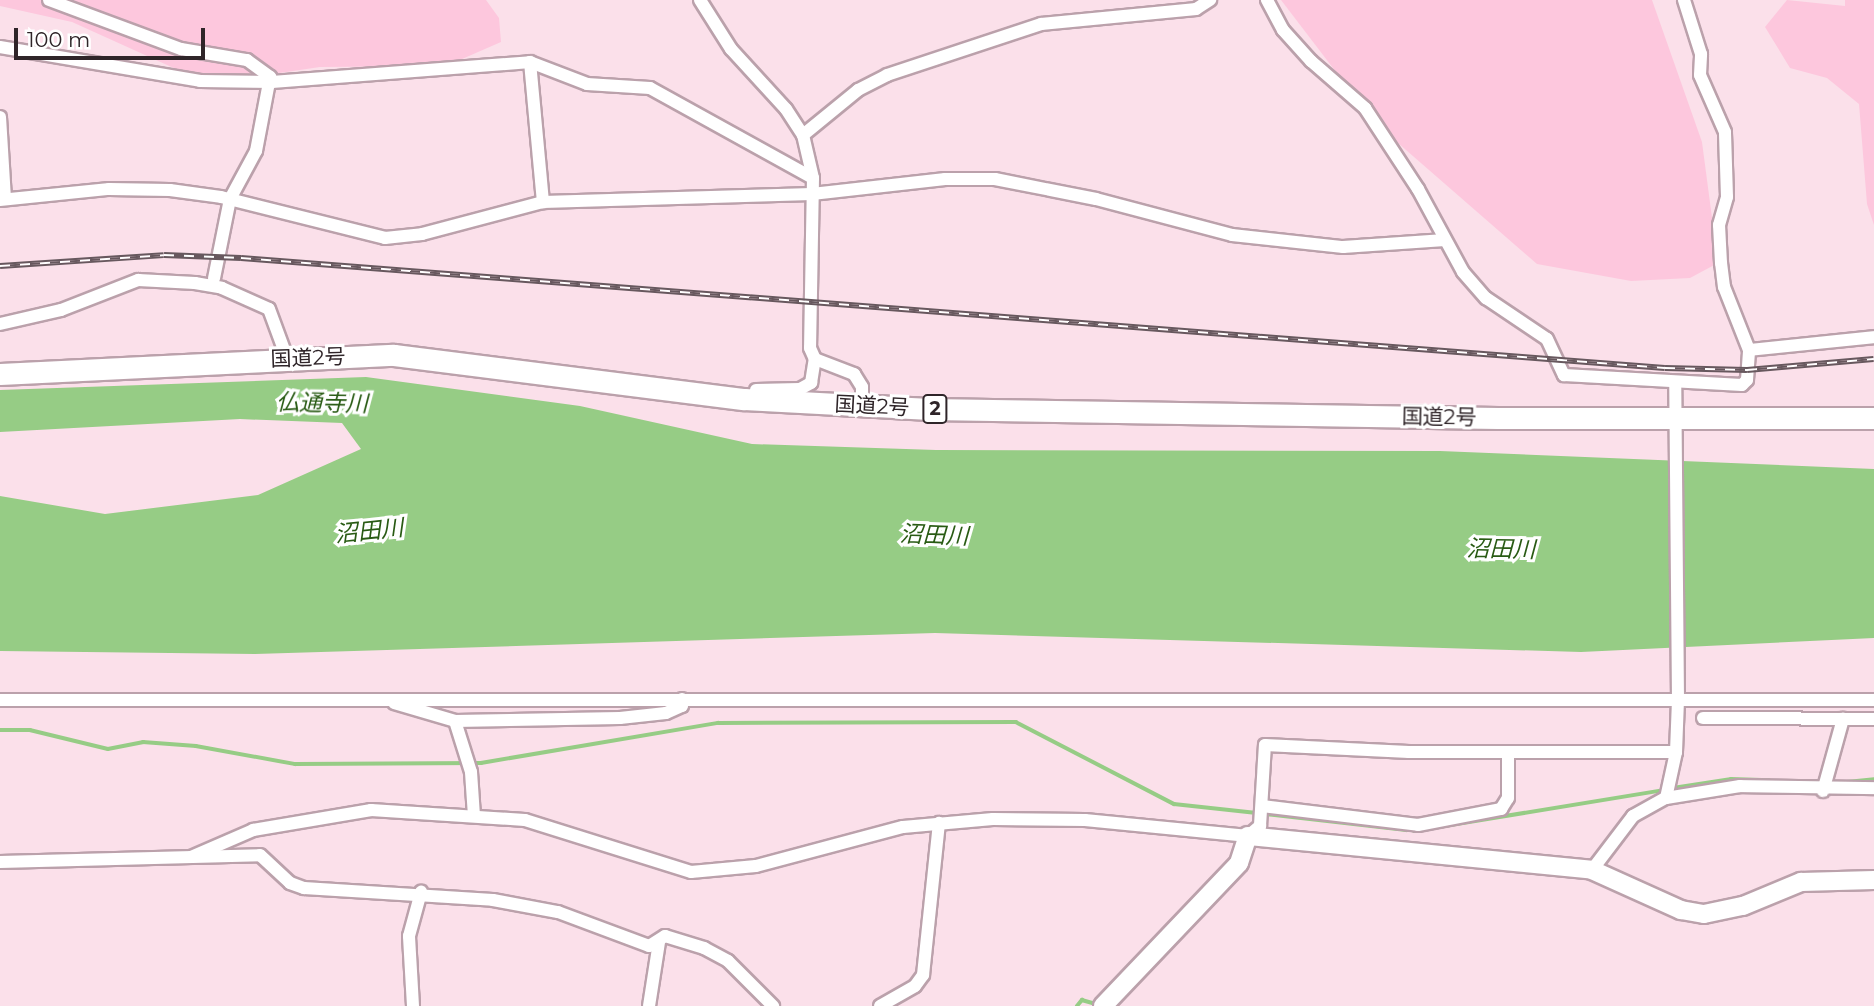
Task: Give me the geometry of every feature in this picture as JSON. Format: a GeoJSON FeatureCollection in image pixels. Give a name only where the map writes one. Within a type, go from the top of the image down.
{"type":"FeatureCollection","features":[{"type":"Feature","properties":{"kind":"highway","name":"国道2号"},"geometry":{"type":"LineString","coordinates":[[0,374],[287,358],[394,355],[699,392],[862,405],[1676,426],[1874,418]]}},
{"type":"Feature","properties":{"kind":"street"},"geometry":{"type":"LineString","coordinates":[[49,0],[181,49],[247,60],[272,82]]}},
{"type":"Feature","properties":{"kind":"street"},"geometry":{"type":"LineString","coordinates":[[699,392],[701,385],[751,391],[800,389],[811,383],[815,359],[810,348],[813,178],[803,135],[786,109],[731,49],[700,0]]}},
{"type":"Feature","properties":{"kind":"street"},"geometry":{"type":"LineString","coordinates":[[803,135],[858,90],[887,75],[1041,24],[1196,9],[1210,0]]}},
{"type":"Feature","properties":{"kind":"street"},"geometry":{"type":"LineString","coordinates":[[1267,0],[1283,30],[1311,61],[1366,108],[1463,272],[1486,298],[1547,340],[1564,375],[1742,385],[1747,380],[1749,349],[1724,287],[1721,263],[1719,225],[1727,197],[1725,132],[1700,75],[1701,54],[1684,0]]}},
{"type":"Feature","properties":{"kind":"street"},"geometry":{"type":"LineString","coordinates":[[0,47],[200,81],[272,82],[530,62],[587,84],[650,88],[813,178]]}},
{"type":"Feature","properties":{"kind":"street"},"geometry":{"type":"LineString","coordinates":[[530,62],[543,202]]}},
{"type":"Feature","properties":{"kind":"street"},"geometry":{"type":"LineString","coordinates":[[214,278],[230,199],[256,151],[272,82]]}},
{"type":"Feature","properties":{"kind":"street"},"geometry":{"type":"LineString","coordinates":[[0,117],[3,200],[109,189],[170,190],[230,199],[385,238],[422,234],[543,202],[812,194],[945,179],[995,179],[1096,199],[1232,235],[1343,247],[1445,240]]}},
{"type":"Feature","properties":{"kind":"street"},"geometry":{"type":"LineString","coordinates":[[176,282],[188,276],[214,278],[230,284],[239,294]]}},
{"type":"Feature","properties":{"kind":"street"},"geometry":{"type":"LineString","coordinates":[[0,324],[61,310],[138,280],[176,282],[239,294],[269,309],[287,358]]}},
{"type":"Feature","properties":{"kind":"street"},"geometry":{"type":"LineString","coordinates":[[1749,349],[1874,337]]}},
{"type":"Feature","properties":{"kind":"street"},"geometry":{"type":"LineString","coordinates":[[815,359],[854,374],[862,387],[862,405]]}},
{"type":"Feature","properties":{"kind":"street"},"geometry":{"type":"LineString","coordinates":[[1666,799],[1676,752],[1678,696],[1675,383]]}},
{"type":"Feature","properties":{"kind":"street"},"geometry":{"type":"LineString","coordinates":[[0,700],[1678,696],[1874,700]]}},
{"type":"Feature","properties":{"kind":"street"},"geometry":{"type":"LineString","coordinates":[[392,699],[396,705],[455,721],[620,718],[666,713],[682,706],[682,699]]}},
{"type":"Feature","properties":{"kind":"street"},"geometry":{"type":"LineString","coordinates":[[1703,718],[1874,719]]}},
{"type":"Feature","properties":{"kind":"street"},"geometry":{"type":"LineString","coordinates":[[1823,791],[1843,719]]}},
{"type":"Feature","properties":{"kind":"street"},"geometry":{"type":"LineString","coordinates":[[455,721],[471,772],[474,816]]}},
{"type":"Feature","properties":{"kind":"street"},"geometry":{"type":"LineString","coordinates":[[1108,1000],[1239,863],[1262,806],[1265,745],[1508,752],[1676,752]]}},
{"type":"Feature","properties":{"kind":"street"},"geometry":{"type":"LineString","coordinates":[[1262,806],[1418,825],[1501,809],[1508,798],[1508,752]]}},
{"type":"Feature","properties":{"kind":"street"},"geometry":{"type":"LineString","coordinates":[[1592,870],[1603,850],[1633,816],[1666,799],[1740,786],[1823,791],[1874,788]]}},
{"type":"Feature","properties":{"kind":"street"},"geometry":{"type":"LineString","coordinates":[[191,856],[253,830],[298,819],[370,810],[525,820],[691,872],[756,866],[903,827],[939,823],[1086,820],[1254,831],[1592,870],[1681,910],[1704,914],[1724,912],[1811,880],[1874,880]]}},
{"type":"Feature","properties":{"kind":"street"},"geometry":{"type":"LineString","coordinates":[[880,1006],[915,986],[923,975],[939,823]]}},
{"type":"Feature","properties":{"kind":"street"},"geometry":{"type":"LineString","coordinates":[[0,862],[260,855],[290,883],[304,888],[421,892],[558,912],[649,946],[665,936],[716,954],[773,1006]]}},
{"type":"Feature","properties":{"kind":"street"},"geometry":{"type":"LineString","coordinates":[[413,1006],[409,936],[421,892]]}},
{"type":"Feature","properties":{"kind":"street"},"geometry":{"type":"LineString","coordinates":[[649,1006],[659,942]]}},
{"type":"Feature","properties":{"kind":"shaded area"},"geometry":{"type":"Polygon","coordinates":[[[0,0],[486,0],[499,18],[501,42],[446,66],[320,67],[232,80],[187,74],[72,22],[0,6],[0,0]]]}},
{"type":"Feature","properties":{"kind":"shaded area"},"geometry":{"type":"Polygon","coordinates":[[[1281,0],[1652,0],[1702,142],[1718,263],[1690,278],[1631,281],[1537,264],[1375,123],[1281,0]]]}},
{"type":"Feature","properties":{"kind":"shaded area"},"geometry":{"type":"Polygon","coordinates":[[[1787,0],[1845,6],[1845,0],[1874,0],[1874,225],[1867,204],[1859,104],[1827,78],[1790,68],[1765,27],[1787,0]]]}},
{"type":"Feature","properties":{"kind":"water"},"geometry":{"type":"Polygon","coordinates":[[[366,377],[580,406],[752,444],[936,450],[1440,451],[1874,469],[1874,638],[1581,652],[935,633],[255,654],[0,651],[0,496],[105,514],[258,495],[361,449],[342,423],[240,419],[0,432],[0,390],[366,377]]]}},
{"type":"Feature","properties":{"kind":"waterway"},"geometry":{"type":"LineString","coordinates":[[0,730],[30,730],[108,749],[143,742],[196,746],[295,764],[481,763],[718,723],[1016,722],[1174,804],[1257,813]]}},
{"type":"Feature","properties":{"kind":"waterway"},"geometry":{"type":"LineString","coordinates":[[1673,788],[1731,779],[1769,780]]}},
{"type":"Feature","properties":{"kind":"waterway"},"geometry":{"type":"LineString","coordinates":[[1847,782],[1874,779]]}},
{"type":"Feature","properties":{"kind":"waterway"},"geometry":{"type":"LineString","coordinates":[[1414,831],[1665,790]]}},
{"type":"Feature","properties":{"kind":"waterway"},"geometry":{"type":"LineString","coordinates":[[1265,814],[1406,830]]}},
{"type":"Feature","properties":{"kind":"waterway"},"geometry":{"type":"LineString","coordinates":[[1077,1006],[1082,1000],[1096,1004]]}},
{"type":"Feature","properties":{"kind":"railway"},"geometry":{"type":"LineString","coordinates":[[0,266],[164,255],[241,258],[1665,368],[1747,370],[1874,359]]}},
{"type":"Feature","properties":{"kind":"water label","name":"仏通寺川"},"geometry":{"type":"Point","coordinates":[322,403]}},
{"type":"Feature","properties":{"kind":"water label","name":"沼田川"},"geometry":{"type":"Point","coordinates":[369,531]}},
{"type":"Feature","properties":{"kind":"water label","name":"沼田川"},"geometry":{"type":"Point","coordinates":[934,535]}},
{"type":"Feature","properties":{"kind":"water label","name":"沼田川"},"geometry":{"type":"Point","coordinates":[1501,549]}}]}
